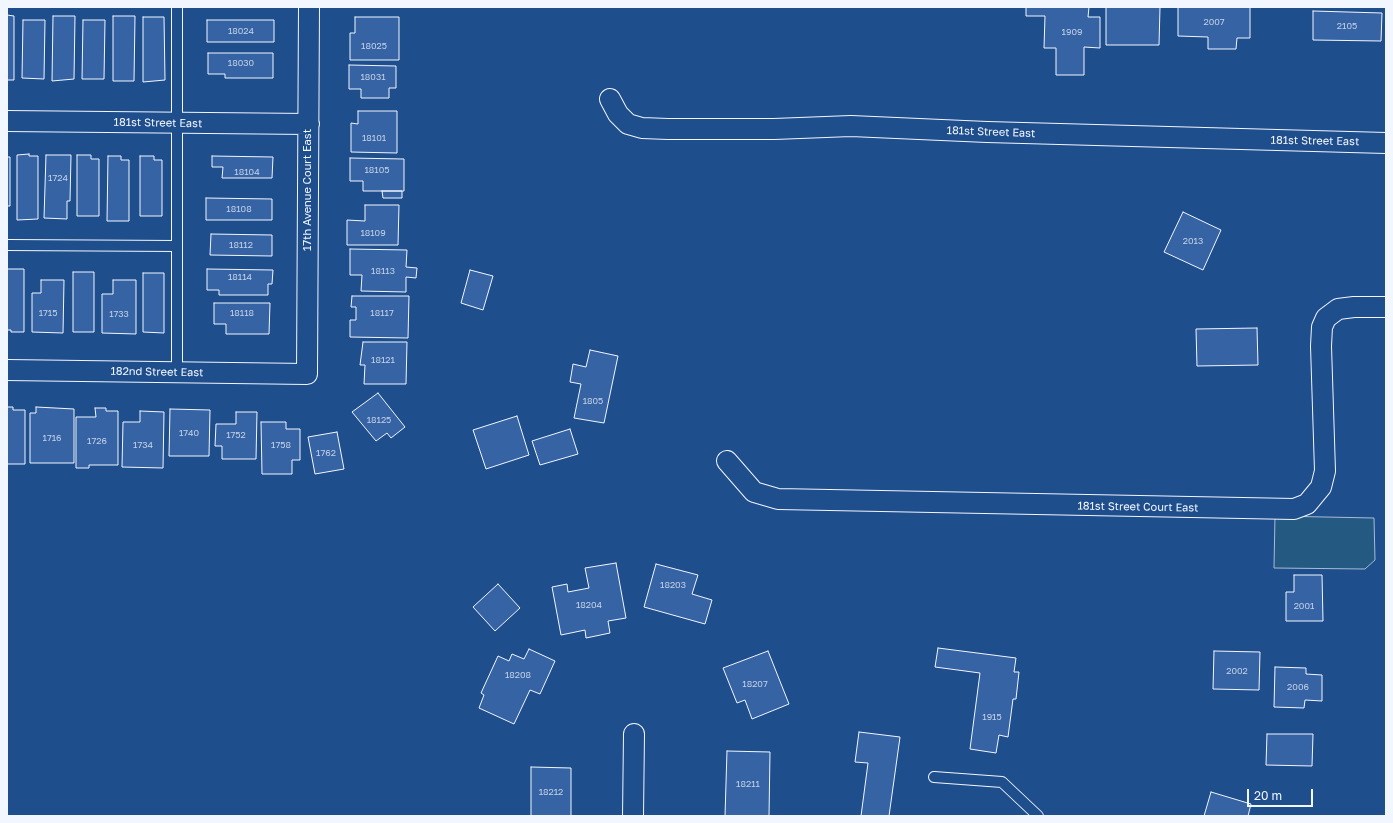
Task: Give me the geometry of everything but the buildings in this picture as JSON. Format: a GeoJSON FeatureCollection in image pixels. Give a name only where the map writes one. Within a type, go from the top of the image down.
{"type":"FeatureCollection","features":[{"type":"Feature","properties":{"kind":"street","name":"17th Avenue Court East"},"geometry":{"type":"LineString","coordinates":[[307,374],[309,7]]}},
{"type":"Feature","properties":{"kind":"street","name":"181st Street East"},"geometry":{"type":"LineString","coordinates":[[610,99],[618,114],[628,124],[642,128],[774,129],[851,126],[987,132],[1386,142]]}},
{"type":"Feature","properties":{"kind":"street","name":"181st Street East"},"geometry":{"type":"LineString","coordinates":[[7,121],[309,124]]}},
{"type":"Feature","properties":{"kind":"street","name":"181st Street Court East"},"geometry":{"type":"LineString","coordinates":[[727,460],[754,492],[778,499],[1294,509],[1307,504],[1321,487],[1325,471],[1321,346],[1322,327],[1324,322],[1326,318],[1338,309],[1354,307],[1386,307]]}},
{"type":"Feature","properties":{"kind":"street","name":"182nd Street East"},"geometry":{"type":"LineString","coordinates":[[7,370],[307,374]]}},
{"type":"Feature","properties":{"kind":"street"},"geometry":{"type":"LineString","coordinates":[[633,816],[634,734]]}},
{"type":"Feature","properties":{"kind":"lane"},"geometry":{"type":"LineString","coordinates":[[177,7],[177,372]]}},
{"type":"Feature","properties":{"kind":"lane"},"geometry":{"type":"LineString","coordinates":[[7,245],[177,246]]}},
{"type":"Feature","properties":{"kind":"lane"},"geometry":{"type":"LineString","coordinates":[[934,777],[1002,782],[1038,816]]}},
{"type":"Feature","properties":{"kind":"shaded area"},"geometry":{"type":"Polygon","coordinates":[[[1275,516],[1374,518],[1375,560],[1365,569],[1274,568],[1275,516]]]}}]}
